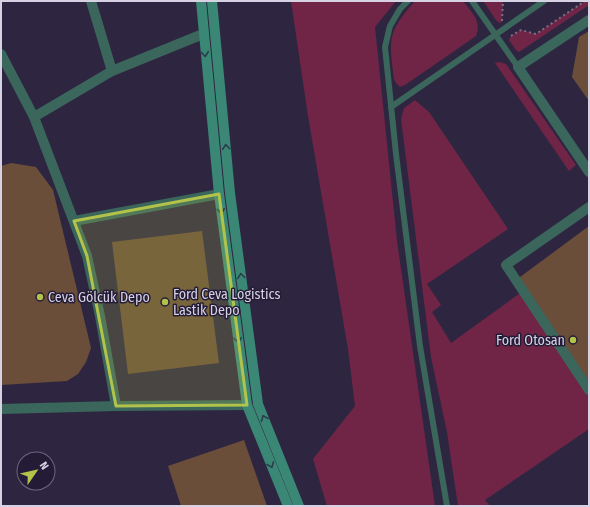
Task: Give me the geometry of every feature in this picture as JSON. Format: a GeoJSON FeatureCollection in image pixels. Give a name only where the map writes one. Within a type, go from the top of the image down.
{"type":"FeatureCollection","features":[{"type":"Feature","properties":{"kind":"main road"},"geometry":{"type":"LineString","coordinates":[[201,1],[219,194],[247,405],[288,506]]}},
{"type":"Feature","properties":{"kind":"main road"},"geometry":{"type":"LineString","coordinates":[[212,1],[230,193],[258,404],[299,506]]}},
{"type":"Feature","properties":{"kind":"street"},"geometry":{"type":"LineString","coordinates":[[91,1],[112,71]]}},
{"type":"Feature","properties":{"kind":"street"},"geometry":{"type":"LineString","coordinates":[[589,20],[518,67],[589,172]]}},
{"type":"Feature","properties":{"kind":"street"},"geometry":{"type":"LineString","coordinates":[[34,117],[112,71],[203,34]]}},
{"type":"Feature","properties":{"kind":"street"},"geometry":{"type":"LineString","coordinates":[[1,54],[34,117],[87,256],[100,316],[116,406]]}},
{"type":"Feature","properties":{"kind":"street"},"geometry":{"type":"LineString","coordinates":[[74,222],[219,194]]}},
{"type":"Feature","properties":{"kind":"street"},"geometry":{"type":"LineString","coordinates":[[589,207],[506,265],[589,390]]}},
{"type":"Feature","properties":{"kind":"street"},"geometry":{"type":"LineString","coordinates":[[1,409],[247,405]]}},
{"type":"Feature","properties":{"kind":"lane"},"geometry":{"type":"LineString","coordinates":[[408,1],[400,10],[390,26],[384,47],[420,346],[447,506]]}},
{"type":"Feature","properties":{"kind":"lane"},"geometry":{"type":"LineString","coordinates":[[472,1],[518,67]]}},
{"type":"Feature","properties":{"kind":"lane"},"geometry":{"type":"LineString","coordinates":[[391,107],[494,34],[544,1]]}},
{"type":"Feature","properties":{"kind":"path"},"geometry":{"type":"LineString","coordinates":[[502,22],[504,1]]}},
{"type":"Feature","properties":{"kind":"path"},"geometry":{"type":"LineString","coordinates":[[511,36],[521,30],[536,34],[585,1]]}},
{"type":"Feature","properties":{"kind":"highlighted area"},"geometry":{"type":"Polygon","coordinates":[[[219,194],[247,405],[116,406],[87,256],[74,221],[219,194]]]}},
{"type":"Feature","properties":{"kind":"shaded area"},"geometry":{"type":"Polygon","coordinates":[[[291,1],[396,1],[375,27],[397,241],[435,506],[327,506],[313,459],[355,406],[348,349],[308,116],[291,1]]]}},
{"type":"Feature","properties":{"kind":"shaded area"},"geometry":{"type":"Polygon","coordinates":[[[415,1],[463,1],[473,13],[477,21],[478,31],[476,36],[400,87],[394,79],[391,54],[392,37],[399,21],[415,1]]]}},
{"type":"Feature","properties":{"kind":"shaded area"},"geometry":{"type":"Polygon","coordinates":[[[483,1],[503,1],[502,22],[499,23],[496,20],[483,1]]]}},
{"type":"Feature","properties":{"kind":"shaded area"},"geometry":{"type":"Polygon","coordinates":[[[585,1],[589,1],[589,5],[519,52],[509,40],[511,36],[521,30],[536,34],[585,1]]]}},
{"type":"Feature","properties":{"kind":"shaded area"},"geometry":{"type":"Polygon","coordinates":[[[499,62],[506,64],[576,165],[569,171],[495,63],[499,62]]]}},
{"type":"Feature","properties":{"kind":"shaded area"},"geometry":{"type":"Polygon","coordinates":[[[415,100],[429,112],[508,229],[427,284],[441,305],[432,312],[451,343],[523,291],[589,389],[589,429],[485,500],[490,506],[458,506],[447,432],[431,357],[401,119],[404,108],[415,100]]]}},
{"type":"Feature","properties":{"kind":"building"},"geometry":{"type":"Polygon","coordinates":[[[589,31],[589,101],[572,77],[579,37],[589,31]]]}},
{"type":"Feature","properties":{"kind":"building","name":"Ceva Gölcük Depo"},"geometry":{"type":"Polygon","coordinates":[[[11,163],[36,167],[53,190],[91,348],[86,362],[78,374],[67,381],[1,385],[1,166],[11,163]]]}},
{"type":"Feature","properties":{"kind":"building","name":"Ford Otosan"},"geometry":{"type":"Polygon","coordinates":[[[589,226],[589,390],[516,280],[589,226]]]}},
{"type":"Feature","properties":{"kind":"building","name":"Ford Ceva Logistics Lastik Depo"},"geometry":{"type":"Polygon","coordinates":[[[202,231],[219,363],[128,374],[112,242],[202,231]]]}},
{"type":"Feature","properties":{"kind":"building"},"geometry":{"type":"Polygon","coordinates":[[[244,440],[267,506],[181,506],[168,466],[244,440]]]}},
{"type":"Feature","properties":{"kind":"place","name":"Ceva Gölcük Depo"},"geometry":{"type":"Point","coordinates":[40,297]}},
{"type":"Feature","properties":{"kind":"place","name":"Ford Ceva Logistics Lastik Depo"},"geometry":{"type":"Point","coordinates":[165,302]}},
{"type":"Feature","properties":{"kind":"place","name":"Ford Otosan"},"geometry":{"type":"Point","coordinates":[573,340]}}]}
